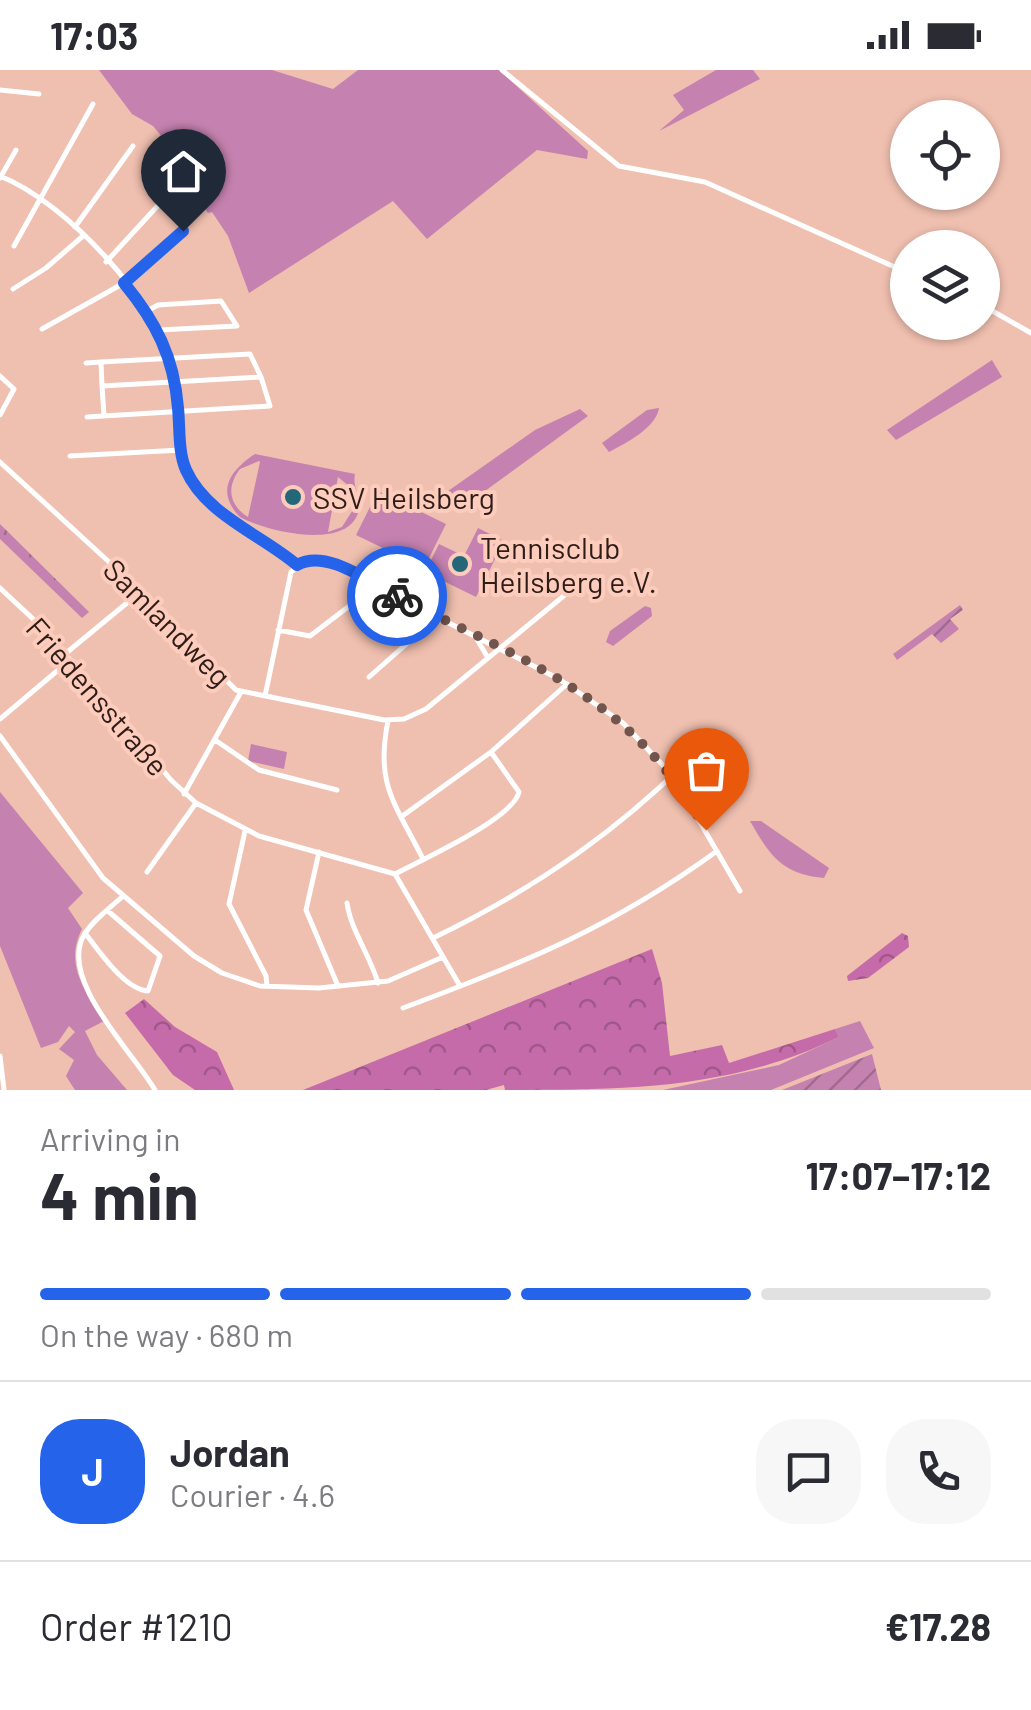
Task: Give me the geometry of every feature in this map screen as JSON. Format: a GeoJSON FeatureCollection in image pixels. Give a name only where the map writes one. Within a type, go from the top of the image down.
{"type":"FeatureCollection","features":[{"type":"Feature","properties":{"kind":"street"},"geometry":{"type":"LineString","coordinates":[[502,70],[619,166],[704,182],[890,265]]}},
{"type":"Feature","properties":{"kind":"street"},"geometry":{"type":"LineString","coordinates":[[0,90],[39,94]]}},
{"type":"Feature","properties":{"kind":"street"},"geometry":{"type":"LineString","coordinates":[[14,246],[93,104]]}},
{"type":"Feature","properties":{"kind":"street"},"geometry":{"type":"LineString","coordinates":[[76,227],[99,200],[133,146]]}},
{"type":"Feature","properties":{"kind":"street"},"geometry":{"type":"LineString","coordinates":[[16,150],[0,177],[40,197],[76,227],[147,310],[159,330],[176,383],[182,450],[190,478],[239,526],[265,538],[297,565]]}},
{"type":"Feature","properties":{"kind":"street"},"geometry":{"type":"LineString","coordinates":[[106,262],[163,200]]}},
{"type":"Feature","properties":{"kind":"street"},"geometry":{"type":"LineString","coordinates":[[42,329],[124,283],[183,231]]}},
{"type":"Feature","properties":{"kind":"street"},"geometry":{"type":"LineString","coordinates":[[13,288],[46,268],[82,236]]}},
{"type":"Feature","properties":{"kind":"street"},"geometry":{"type":"LineString","coordinates":[[147,310],[158,305],[221,301],[237,326],[159,330]]}},
{"type":"Feature","properties":{"kind":"street"},"geometry":{"type":"LineString","coordinates":[[1000,315],[1031,333]]}},
{"type":"Feature","properties":{"kind":"street"},"geometry":{"type":"LineString","coordinates":[[86,363],[250,354],[270,406],[87,417]]}},
{"type":"Feature","properties":{"kind":"street"},"geometry":{"type":"LineString","coordinates":[[101,362],[104,416]]}},
{"type":"Feature","properties":{"kind":"street"},"geometry":{"type":"LineString","coordinates":[[0,376],[14,386],[0,415]]}},
{"type":"Feature","properties":{"kind":"street"},"geometry":{"type":"LineString","coordinates":[[102,386],[261,377]]}},
{"type":"Feature","properties":{"kind":"street"},"geometry":{"type":"LineString","coordinates":[[70,456],[182,450]]}},
{"type":"Feature","properties":{"kind":"street","name":"Samlandweg"},"geometry":{"type":"LineString","coordinates":[[0,462],[241,692],[388,720]]}},
{"type":"Feature","properties":{"kind":"street"},"geometry":{"type":"LineString","coordinates":[[265,696],[288,580],[297,565],[310,559],[325,560],[567,684],[630,729],[673,776],[740,892]]}},
{"type":"Feature","properties":{"kind":"street","name":"Friedensstraße"},"geometry":{"type":"LineString","coordinates":[[0,588],[68,657],[184,794],[196,803],[245,831],[396,874]]}},
{"type":"Feature","properties":{"kind":"street"},"geometry":{"type":"LineString","coordinates":[[0,719],[139,593]]}},
{"type":"Feature","properties":{"kind":"street"},"geometry":{"type":"LineString","coordinates":[[422,860],[382,766],[388,720],[420,712],[566,594]]}},
{"type":"Feature","properties":{"kind":"street"},"geometry":{"type":"LineString","coordinates":[[278,630],[314,635],[348,607]]}},
{"type":"Feature","properties":{"kind":"street"},"geometry":{"type":"LineString","coordinates":[[369,677],[437,617]]}},
{"type":"Feature","properties":{"kind":"street"},"geometry":{"type":"LineString","coordinates":[[475,636],[488,658]]}},
{"type":"Feature","properties":{"kind":"street"},"geometry":{"type":"LineString","coordinates":[[402,818],[491,752],[567,684]]}},
{"type":"Feature","properties":{"kind":"street"},"geometry":{"type":"LineString","coordinates":[[184,794],[241,692]]}},
{"type":"Feature","properties":{"kind":"street"},"geometry":{"type":"LineString","coordinates":[[0,736],[94,868],[206,964],[267,987],[338,987],[378,983],[443,957]]}},
{"type":"Feature","properties":{"kind":"street"},"geometry":{"type":"LineString","coordinates":[[214,740],[259,770],[337,790]]}},
{"type":"Feature","properties":{"kind":"street"},"geometry":{"type":"LineString","coordinates":[[433,938],[501,904],[568,863],[665,784],[706,742]]}},
{"type":"Feature","properties":{"kind":"street"},"geometry":{"type":"LineString","coordinates":[[460,986],[396,874],[483,825],[518,798],[517,788],[491,752]]}},
{"type":"Feature","properties":{"kind":"street"},"geometry":{"type":"LineString","coordinates":[[147,872],[196,803]]}},
{"type":"Feature","properties":{"kind":"street"},"geometry":{"type":"LineString","coordinates":[[245,831],[229,904],[266,976],[267,987]]}},
{"type":"Feature","properties":{"kind":"street"},"geometry":{"type":"LineString","coordinates":[[403,1008],[588,934],[717,851]]}},
{"type":"Feature","properties":{"kind":"street"},"geometry":{"type":"LineString","coordinates":[[319,852],[306,910],[334,969],[338,987]]}},
{"type":"Feature","properties":{"kind":"street"},"geometry":{"type":"LineString","coordinates":[[123,896],[85,933],[78,955],[82,978],[117,1042],[155,1090]]}},
{"type":"Feature","properties":{"kind":"street"},"geometry":{"type":"LineString","coordinates":[[347,903],[350,920],[368,952],[378,983]]}},
{"type":"Feature","properties":{"kind":"street"},"geometry":{"type":"LineString","coordinates":[[85,933],[112,966],[138,989],[148,991],[160,956],[108,910]]}},
{"type":"Feature","properties":{"kind":"street"},"geometry":{"type":"LineString","coordinates":[[0,1056],[4,1090]]}},
{"type":"Feature","properties":{"kind":"green space"},"geometry":{"type":"Polygon","coordinates":[[[99,70],[272,70],[333,89],[358,70],[499,70],[588,151],[587,159],[537,150],[427,239],[393,201],[249,293],[228,236],[178,173],[163,138],[153,126],[132,114],[99,70]]]}},
{"type":"Feature","properties":{"kind":"green space"},"geometry":{"type":"Polygon","coordinates":[[[716,70],[753,70],[760,79],[659,131],[684,110],[673,95],[716,70]]]}},
{"type":"Feature","properties":{"kind":"green space"},"geometry":{"type":"Polygon","coordinates":[[[992,360],[1002,377],[896,440],[887,430],[992,360]]]}},
{"type":"Feature","properties":{"kind":"green space"},"geometry":{"type":"Polygon","coordinates":[[[659,408],[652,422],[632,439],[609,452],[602,443],[647,410],[659,408]]]}},
{"type":"Feature","properties":{"kind":"green space"},"geometry":{"type":"Polygon","coordinates":[[[580,409],[588,416],[459,510],[431,503],[535,430],[580,409]]]}},
{"type":"Feature","properties":{"kind":"green space","name":"SSV Heilsberg"},"geometry":{"type":"Polygon","coordinates":[[[255,454],[355,474],[358,513],[351,525],[322,535],[285,532],[240,517],[227,490],[233,474],[255,454]],[[260,462],[240,469],[231,489],[233,501],[248,517],[260,462]],[[338,477],[328,532],[342,527],[354,508],[350,487],[338,477]]]}},
{"type":"Feature","properties":{"kind":"green space"},"geometry":{"type":"Polygon","coordinates":[[[378,491],[446,524],[424,568],[356,535],[378,491]]]}},
{"type":"Feature","properties":{"kind":"green space"},"geometry":{"type":"Polygon","coordinates":[[[0,524],[89,612],[82,618],[0,539],[0,524]]]}},
{"type":"Feature","properties":{"kind":"green space","name":"Tennisclub Heilsberg e.V."},"geometry":{"type":"Polygon","coordinates":[[[478,528],[504,541],[476,597],[425,572],[439,544],[464,556],[478,528]]]}},
{"type":"Feature","properties":{"kind":"green space"},"geometry":{"type":"Polygon","coordinates":[[[960,605],[963,610],[950,619],[959,629],[941,643],[932,634],[897,660],[893,654],[960,605]]]}},
{"type":"Feature","properties":{"kind":"green space"},"geometry":{"type":"Polygon","coordinates":[[[645,606],[651,608],[652,616],[613,646],[606,642],[610,631],[645,606]]]}},
{"type":"Feature","properties":{"kind":"green space"},"geometry":{"type":"Polygon","coordinates":[[[251,744],[287,752],[284,769],[248,761],[251,744]]]}},
{"type":"Feature","properties":{"kind":"green space"},"geometry":{"type":"Polygon","coordinates":[[[0,792],[83,893],[68,908],[82,929],[76,966],[104,1021],[85,1031],[97,1055],[127,1090],[75,1090],[66,1076],[74,1060],[59,1049],[75,1032],[69,1026],[58,1042],[41,1048],[0,946],[0,792]]]}},
{"type":"Feature","properties":{"kind":"green space"},"geometry":{"type":"Polygon","coordinates":[[[750,821],[761,821],[829,868],[824,878],[798,872],[779,861],[750,821]]]}},
{"type":"Feature","properties":{"kind":"green space"},"geometry":{"type":"Polygon","coordinates":[[[902,933],[908,936],[909,947],[868,978],[848,981],[847,976],[902,933]]]}},
{"type":"Feature","properties":{"kind":"green space"},"geometry":{"type":"Polygon","coordinates":[[[652,949],[662,983],[670,1056],[722,1045],[729,1063],[835,1029],[839,1037],[758,1068],[676,1083],[592,1089],[505,1090],[504,1085],[486,1090],[303,1090],[652,949]]]}},
{"type":"Feature","properties":{"kind":"green space"},"geometry":{"type":"Polygon","coordinates":[[[144,999],[175,1027],[217,1052],[234,1090],[195,1090],[173,1075],[125,1013],[144,999]]]}},
{"type":"Feature","properties":{"kind":"green space"},"geometry":{"type":"Polygon","coordinates":[[[860,1021],[874,1048],[771,1090],[663,1090],[779,1065],[839,1037],[835,1029],[860,1021]]]}},
{"type":"Feature","properties":{"kind":"green space"},"geometry":{"type":"Polygon","coordinates":[[[872,1054],[881,1090],[782,1090],[872,1054]]]}},
{"type":"Feature","properties":{"kind":"way so far"},"geometry":{"type":"LineString","coordinates":[[397,596],[558,679],[616,717],[666,766],[706,830]]}},
{"type":"Feature","properties":{"kind":"place","name":"SSV Heilsberg"},"geometry":{"type":"Point","coordinates":[293,497]}},
{"type":"Feature","properties":{"kind":"place","name":"Tennisclub Heilsberg e.V."},"geometry":{"type":"Point","coordinates":[460,564]}},
{"type":"Feature","properties":{"kind":"route"},"geometry":{"type":"LineString","coordinates":[[183,231],[124,283],[147,310],[170,358],[182,458],[190,478],[239,526],[265,538],[297,565],[310,559],[325,560],[397,596]]}}]}
